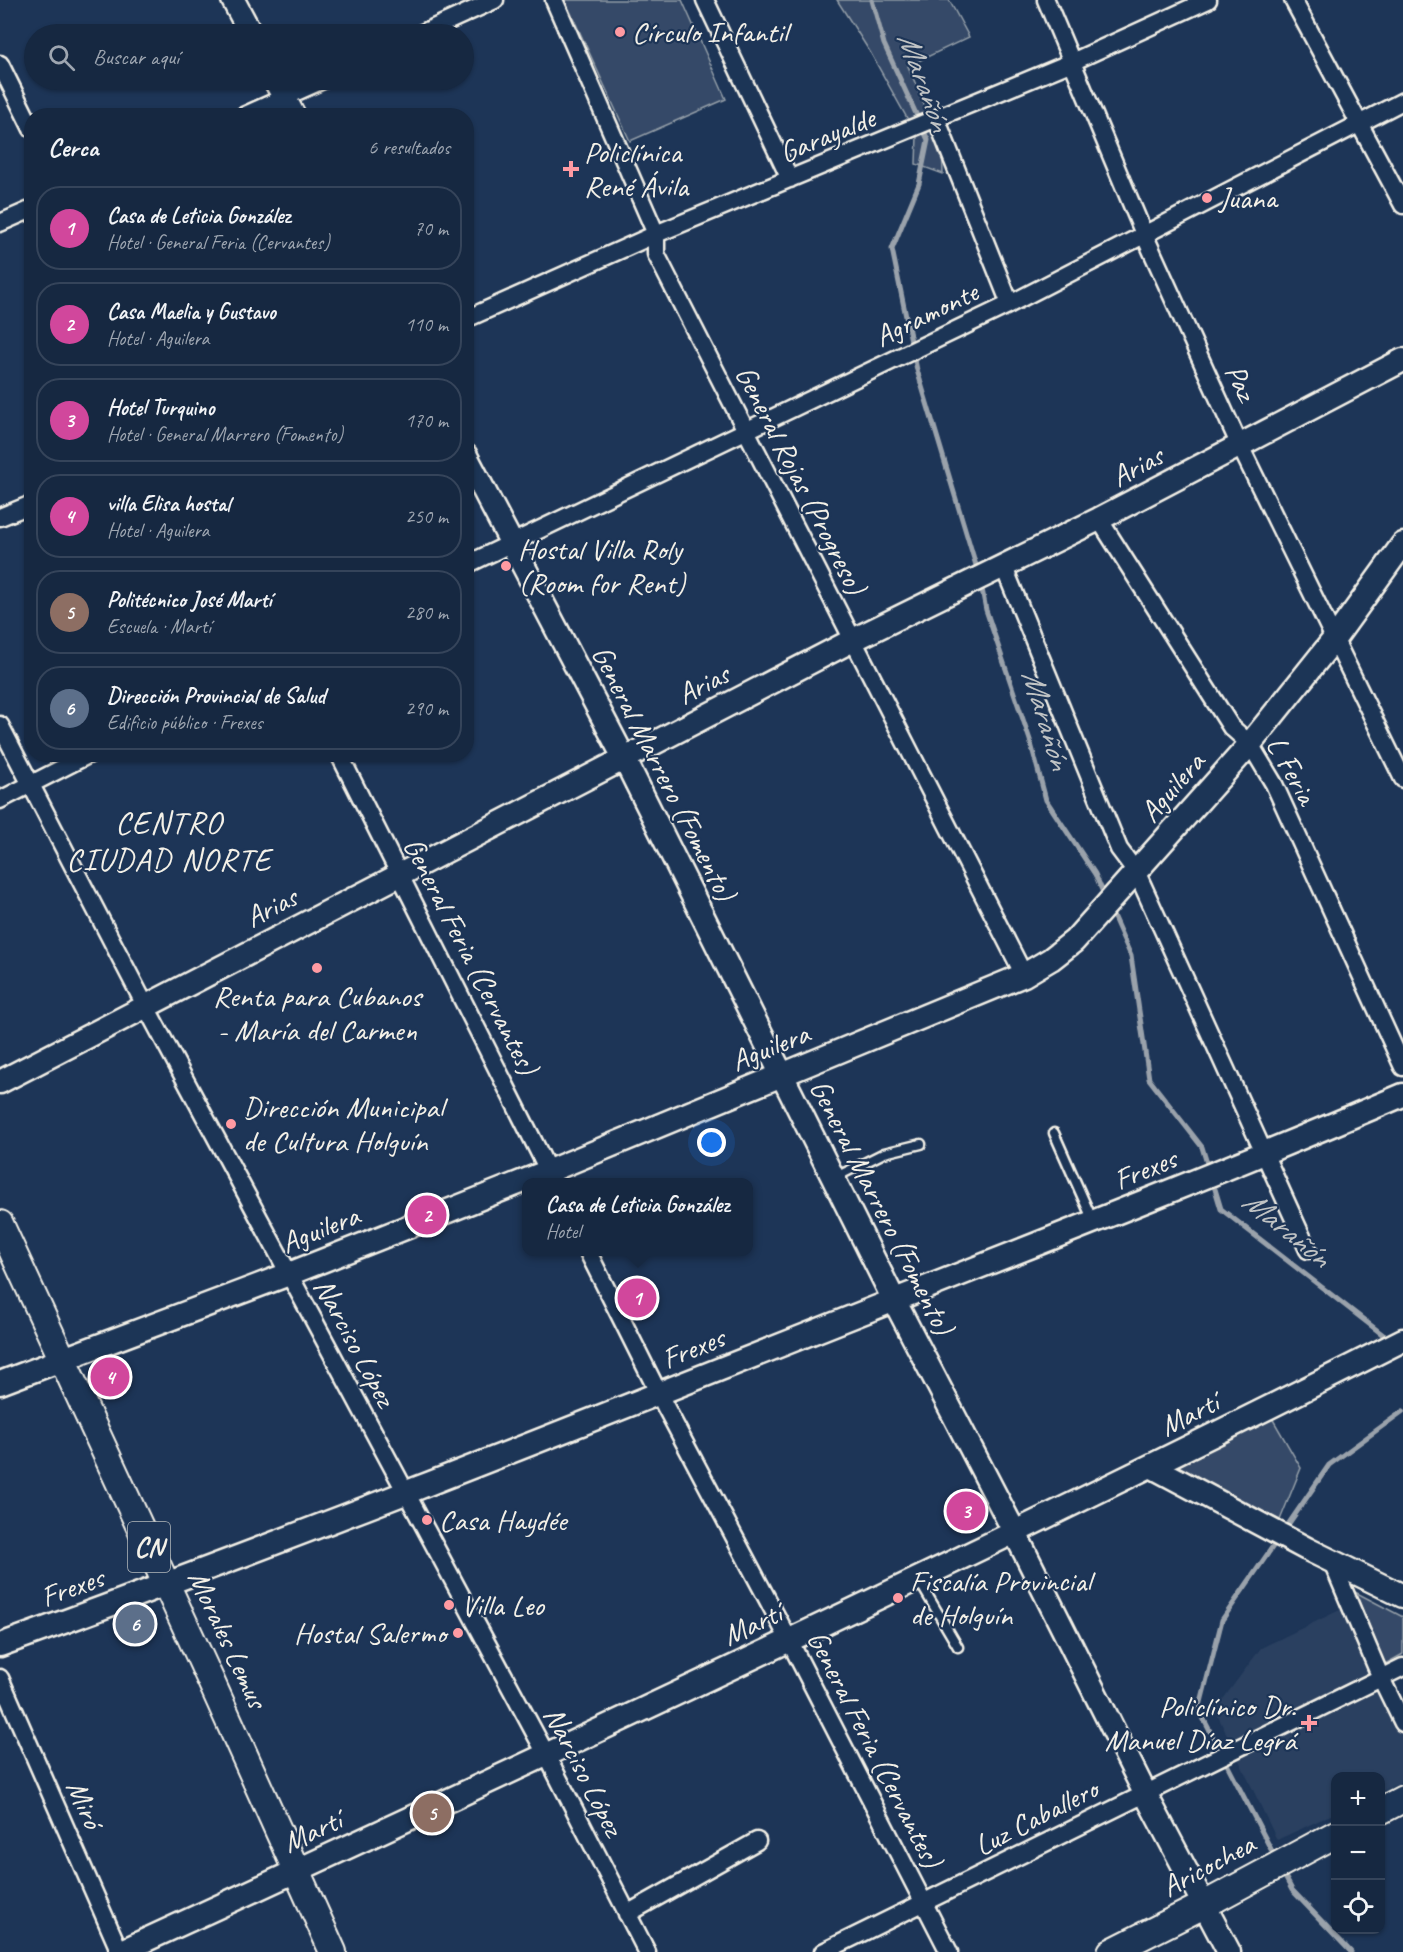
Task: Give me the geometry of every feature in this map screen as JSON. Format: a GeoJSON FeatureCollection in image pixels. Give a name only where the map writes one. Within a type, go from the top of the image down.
{"type":"FeatureCollection","features":[{"type":"Feature","properties":{"kind":"main road","name":"Morales Lemus"},"geometry":{"type":"LineString","coordinates":[[0,1224],[333,1952]]}},
{"type":"Feature","properties":{"kind":"main road"},"geometry":{"type":"LineString","coordinates":[[1385,1808],[1403,1799]]}},
{"type":"Feature","properties":{"kind":"main road","name":"Aricochea"},"geometry":{"type":"LineString","coordinates":[[1111,1952],[1331,1836]]}},
{"type":"Feature","properties":{"kind":"street"},"geometry":{"type":"LineString","coordinates":[[232,0],[245,24]]}},
{"type":"Feature","properties":{"kind":"street"},"geometry":{"type":"LineString","coordinates":[[442,24],[495,0]]}},
{"type":"Feature","properties":{"kind":"street","name":"General Rojas (Progreso)"},"geometry":{"type":"LineString","coordinates":[[555,0],[656,234],[656,254],[1024,975]]}},
{"type":"Feature","properties":{"kind":"street"},"geometry":{"type":"LineString","coordinates":[[705,0],[790,179]]}},
{"type":"Feature","properties":{"kind":"street","name":"Paz"},"geometry":{"type":"LineString","coordinates":[[1046,0],[1144,234],[1240,446],[1403,779]]}},
{"type":"Feature","properties":{"kind":"street","name":"Garayalde"},"geometry":{"type":"LineString","coordinates":[[474,315],[656,234],[1072,62],[1208,0]]}},
{"type":"Feature","properties":{"kind":"street"},"geometry":{"type":"LineString","coordinates":[[1293,0],[1403,205]]}},
{"type":"Feature","properties":{"kind":"street"},"geometry":{"type":"LineString","coordinates":[[0,64],[24,113]]}},
{"type":"Feature","properties":{"kind":"street"},"geometry":{"type":"LineString","coordinates":[[260,108],[300,90]]}},
{"type":"Feature","properties":{"kind":"street","name":"Agramonte"},"geometry":{"type":"LineString","coordinates":[[474,561],[1010,304],[1403,101]]}},
{"type":"Feature","properties":{"kind":"street"},"geometry":{"type":"LineString","coordinates":[[936,118],[1010,304]]}},
{"type":"Feature","properties":{"kind":"street"},"geometry":{"type":"LineString","coordinates":[[0,223],[24,212]]}},
{"type":"Feature","properties":{"kind":"street","name":"Arias"},"geometry":{"type":"LineString","coordinates":[[0,1082],[853,640],[1099,519],[1403,360]]}},
{"type":"Feature","properties":{"kind":"street","name":"General Marrero (Fomento)"},"geometry":{"type":"LineString","coordinates":[[474,471],[624,758],[894,1300],[1015,1533],[1145,1793],[1229,1952]]}},
{"type":"Feature","properties":{"kind":"street"},"geometry":{"type":"LineString","coordinates":[[0,517],[24,507]]}},
{"type":"Feature","properties":{"kind":"street","name":"L Feria"},"geometry":{"type":"LineString","coordinates":[[1099,519],[1231,727],[1250,744],[1274,784],[1403,1067]]}},
{"type":"Feature","properties":{"kind":"street","name":"Aguilera"},"geometry":{"type":"LineString","coordinates":[[552,1177],[783,1074],[1024,975],[1051,959],[1074,941],[1137,873],[1250,744],[1335,638],[1403,544]]}},
{"type":"Feature","properties":{"kind":"street"},"geometry":{"type":"LineString","coordinates":[[999,568],[1119,849],[1137,873],[1308,1250]]}},
{"type":"Feature","properties":{"kind":"street","name":"Narciso López"},"geometry":{"type":"LineString","coordinates":[[0,725],[145,1005],[546,1754],[647,1952]]}},
{"type":"Feature","properties":{"kind":"street"},"geometry":{"type":"LineString","coordinates":[[0,800],[75,762]]}},
{"type":"Feature","properties":{"kind":"street","name":"General Feria (Cervantes)"},"geometry":{"type":"LineString","coordinates":[[343,762],[552,1177]]}},
{"type":"Feature","properties":{"kind":"street","name":"Frexes"},"geometry":{"type":"LineString","coordinates":[[0,1645],[166,1585],[659,1394],[1264,1154],[1403,1095]]}},
{"type":"Feature","properties":{"kind":"street","name":"Aguilera"},"geometry":{"type":"LineString","coordinates":[[0,1383],[522,1188]]}},
{"type":"Feature","properties":{"kind":"street","name":"General Feria (Cervantes)"},"geometry":{"type":"LineString","coordinates":[[590,1256],[659,1394],[789,1640],[949,1952]]}},
{"type":"Feature","properties":{"kind":"street","name":"Martí"},"geometry":{"type":"LineString","coordinates":[[120,1952],[1015,1533],[1403,1340]]}},
{"type":"Feature","properties":{"kind":"street"},"geometry":{"type":"LineString","coordinates":[[1151,1466],[1332,1562],[1403,1596]]}},
{"type":"Feature","properties":{"kind":"street"},"geometry":{"type":"LineString","coordinates":[[1332,1562],[1403,1723]]}},
{"type":"Feature","properties":{"kind":"street","name":"Luz Caballero"},"geometry":{"type":"LineString","coordinates":[[823,1952],[1403,1667]]}},
{"type":"Feature","properties":{"kind":"street","name":"Miró"},"geometry":{"type":"LineString","coordinates":[[0,1678],[120,1952]]}},
{"type":"Feature","properties":{"kind":"street"},"geometry":{"type":"LineString","coordinates":[[627,1914],[756,1841]]}},
{"type":"Feature","properties":{"kind":"lane"},"geometry":{"type":"LineString","coordinates":[[1054,1133],[1093,1222]]}},
{"type":"Feature","properties":{"kind":"lane"},"geometry":{"type":"LineString","coordinates":[[834,1178],[884,1153],[921,1144]]}},
{"type":"Feature","properties":{"kind":"lane"},"geometry":{"type":"LineString","coordinates":[[918,1579],[958,1647]]}},
{"type":"Feature","properties":{"kind":"shaded area"},"geometry":{"type":"Polygon","coordinates":[[[565,0],[682,0],[726,99],[630,141],[565,0]]]}},
{"type":"Feature","properties":{"kind":"shaded area"},"geometry":{"type":"Polygon","coordinates":[[[837,0],[949,0],[969,37],[908,66],[942,146],[943,174],[916,164],[917,136],[870,52],[837,0]]]}},
{"type":"Feature","properties":{"kind":"shaded area"},"geometry":{"type":"Polygon","coordinates":[[[1268,1411],[1301,1468],[1280,1520],[1172,1465],[1268,1411]]]}},
{"type":"Feature","properties":{"kind":"shaded area"},"geometry":{"type":"Polygon","coordinates":[[[1355,1592],[1403,1617],[1403,1654],[1385,1664],[1355,1592]]]}},
{"type":"Feature","properties":{"kind":"shaded area","name":"Policlínico Dr. Manuel Díaz Legrá"},"geometry":{"type":"Polygon","coordinates":[[[1342,1609],[1403,1737],[1403,1781],[1385,1790],[1385,1772],[1331,1772],[1331,1815],[1277,1840],[1215,1710],[1261,1648],[1342,1609]]]}},
{"type":"Feature","properties":{"kind":"waterway","name":"Marañón"},"geometry":{"type":"LineString","coordinates":[[872,0],[884,44],[928,140],[919,184],[892,249],[917,370],[978,572]]}},
{"type":"Feature","properties":{"kind":"waterway","name":"Marañón"},"geometry":{"type":"LineString","coordinates":[[981,584],[986,610],[1030,740],[1046,800],[1095,874],[1105,897]]}},
{"type":"Feature","properties":{"kind":"waterway","name":"Marañón"},"geometry":{"type":"LineString","coordinates":[[1111,911],[1131,956],[1149,1079],[1202,1147],[1209,1170]]}},
{"type":"Feature","properties":{"kind":"waterway","name":"Marañón"},"geometry":{"type":"LineString","coordinates":[[1212,1179],[1221,1209],[1391,1341]]}},
{"type":"Feature","properties":{"kind":"waterway","name":"Marañón"},"geometry":{"type":"LineString","coordinates":[[1283,1532],[1329,1465],[1403,1411]]}},
{"type":"Feature","properties":{"kind":"waterway","name":"Marañón"},"geometry":{"type":"LineString","coordinates":[[1275,1857],[1199,1710],[1222,1620],[1278,1539]]}},
{"type":"Feature","properties":{"kind":"waterway","name":"Marañón"},"geometry":{"type":"LineString","coordinates":[[1282,1871],[1292,1890],[1351,1952]]}},
{"type":"Feature","properties":{"kind":"place","name":"Círculo Infantil"},"geometry":{"type":"Point","coordinates":[620,32]}},
{"type":"Feature","properties":{"kind":"place","name":"Policlínica René Ávila"},"geometry":{"type":"Point","coordinates":[571,169]}},
{"type":"Feature","properties":{"kind":"place","name":"Juana"},"geometry":{"type":"Point","coordinates":[1207,198]}},
{"type":"Feature","properties":{"kind":"place","name":"Hostal Villa Roly (Room for Rent)"},"geometry":{"type":"Point","coordinates":[506,566]}},
{"type":"Feature","properties":{"kind":"place","name":"Renta para Cubanos - María del Carmen"},"geometry":{"type":"Point","coordinates":[317,968]}},
{"type":"Feature","properties":{"kind":"place","name":"Dirección Municipal de Cultura Holguín"},"geometry":{"type":"Point","coordinates":[231,1124]}},
{"type":"Feature","properties":{"kind":"place","name":"Casa Maelia y Gustavo"},"geometry":{"type":"Point","coordinates":[427,1215]}},
{"type":"Feature","properties":{"kind":"place","name":"Casa de Leticia González"},"geometry":{"type":"Point","coordinates":[637,1298]}},
{"type":"Feature","properties":{"kind":"place","name":"villa Elisa hostal"},"geometry":{"type":"Point","coordinates":[110,1377]}},
{"type":"Feature","properties":{"kind":"place","name":"Hotel Turquino"},"geometry":{"type":"Point","coordinates":[966,1511]}},
{"type":"Feature","properties":{"kind":"place","name":"Casa Haydée"},"geometry":{"type":"Point","coordinates":[427,1520]}},
{"type":"Feature","properties":{"kind":"place","name":"Fiscalía Provincial de Holguín"},"geometry":{"type":"Point","coordinates":[898,1598]}},
{"type":"Feature","properties":{"kind":"place","name":"Villa Leo"},"geometry":{"type":"Point","coordinates":[449,1605]}},
{"type":"Feature","properties":{"kind":"place","name":"Dirección Provincial de Salud"},"geometry":{"type":"Point","coordinates":[135,1624]}},
{"type":"Feature","properties":{"kind":"place","name":"Hostal Salermo"},"geometry":{"type":"Point","coordinates":[458,1633]}},
{"type":"Feature","properties":{"kind":"place","name":"Policlínico Dr. Manuel Díaz Legrá"},"geometry":{"type":"Point","coordinates":[1309,1723]}},
{"type":"Feature","properties":{"kind":"place","name":"Politécnico José Martí"},"geometry":{"type":"Point","coordinates":[432,1813]}},
{"type":"Feature","properties":{"kind":"district","name":"CENTRO CIUDAD NORTE"},"geometry":{"type":"Point","coordinates":[169,840]}}]}
